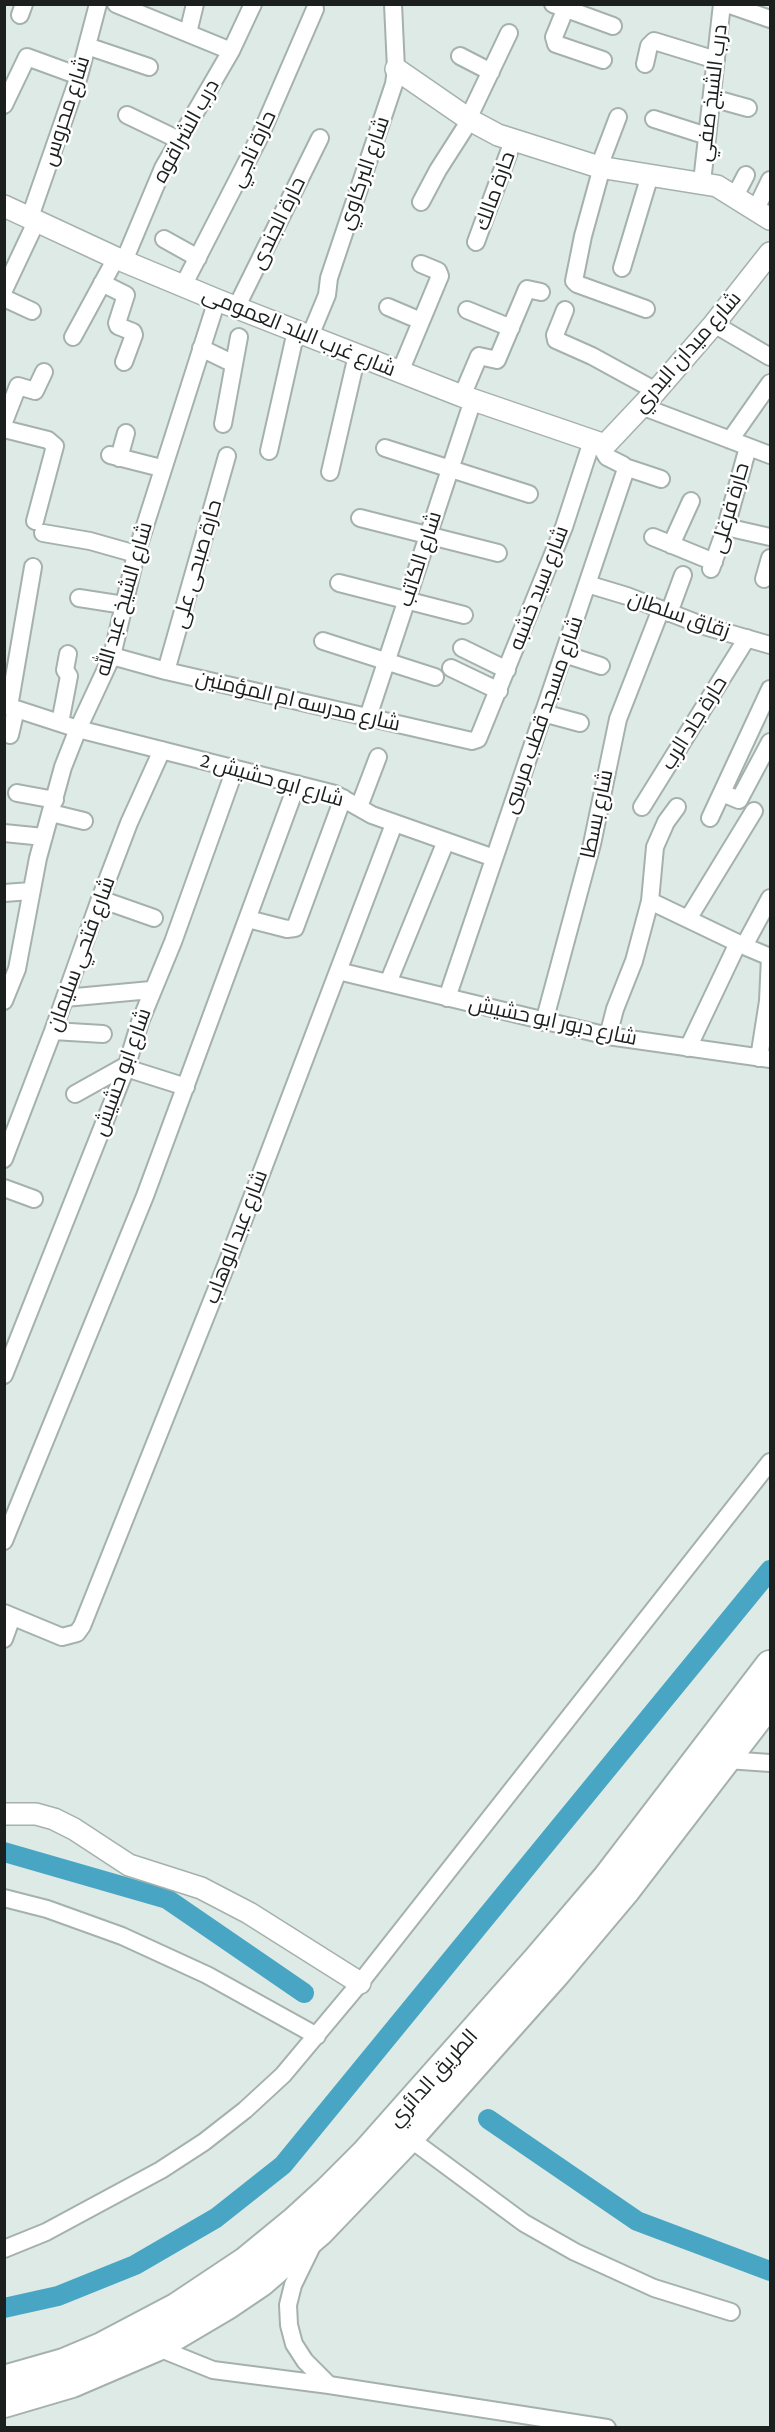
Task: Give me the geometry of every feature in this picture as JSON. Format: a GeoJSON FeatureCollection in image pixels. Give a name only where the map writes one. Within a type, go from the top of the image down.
{"type":"FeatureCollection","features":[{"type":"Feature","properties":{"kind":"highway","name":"الطريق الدائري"},"geometry":{"type":"LineString","coordinates":[[4,2403],[72,2383],[156,2347],[210,2316],[253,2272],[296,2221],[365,2154],[537,1960],[607,1878],[771,1665]]}},
{"type":"Feature","properties":{"kind":"highway","name":"الطريق الدائري"},"geometry":{"type":"LineString","coordinates":[[4,2380],[64,2363],[102,2347],[176,2308],[253,2272],[319,2232],[409,2138],[602,1918],[771,1702]]}},
{"type":"Feature","properties":{"kind":"street","name":"شارع محروس"},"geometry":{"type":"LineString","coordinates":[[4,290],[33,218],[79,76],[98,4]]}},
{"type":"Feature","properties":{"kind":"street"},"geometry":{"type":"LineString","coordinates":[[116,4],[231,51]]}},
{"type":"Feature","properties":{"kind":"street"},"geometry":{"type":"LineString","coordinates":[[188,33],[195,4]]}},
{"type":"Feature","properties":{"kind":"street","name":"درب الشراقوه"},"geometry":{"type":"LineString","coordinates":[[73,337],[102,283],[120,259],[163,168],[231,51],[253,4]]}},
{"type":"Feature","properties":{"kind":"street","name":"شارع البركاوي"},"geometry":{"type":"LineString","coordinates":[[269,451],[303,334],[327,295],[329,278],[392,91],[396,69],[393,4]]}},
{"type":"Feature","properties":{"kind":"street","name":"درب الشيخ صفي"},"geometry":{"type":"LineString","coordinates":[[702,182],[722,4]]}},
{"type":"Feature","properties":{"kind":"street"},"geometry":{"type":"LineString","coordinates":[[727,4],[771,19]]}},
{"type":"Feature","properties":{"kind":"street"},"geometry":{"type":"LineString","coordinates":[[603,60],[556,44],[554,37],[559,7],[613,26]]}},
{"type":"Feature","properties":{"kind":"street","name":"حارة ناجي"},"geometry":{"type":"LineString","coordinates":[[183,286],[260,136],[315,9]]}},
{"type":"Feature","properties":{"kind":"street"},"geometry":{"type":"LineString","coordinates":[[421,202],[469,120],[509,33]]}},
{"type":"Feature","properties":{"kind":"street"},"geometry":{"type":"LineString","coordinates":[[645,64],[649,46],[654,41],[716,60]]}},
{"type":"Feature","properties":{"kind":"street"},"geometry":{"type":"LineString","coordinates":[[87,46],[149,67]]}},
{"type":"Feature","properties":{"kind":"street"},"geometry":{"type":"LineString","coordinates":[[460,56],[491,72]]}},
{"type":"Feature","properties":{"kind":"street"},"geometry":{"type":"LineString","coordinates":[[4,105],[27,57],[79,76]]}},
{"type":"Feature","properties":{"kind":"street"},"geometry":{"type":"LineString","coordinates":[[396,69],[469,120],[513,141],[601,167],[717,186],[763,214],[771,180]]}},
{"type":"Feature","properties":{"kind":"street"},"geometry":{"type":"LineString","coordinates":[[712,98],[748,108]]}},
{"type":"Feature","properties":{"kind":"street"},"geometry":{"type":"LineString","coordinates":[[127,115],[178,140]]}},
{"type":"Feature","properties":{"kind":"street"},"geometry":{"type":"LineString","coordinates":[[618,117],[601,167],[574,281],[577,285],[646,309]]}},
{"type":"Feature","properties":{"kind":"street"},"geometry":{"type":"LineString","coordinates":[[654,119],[707,136]]}},
{"type":"Feature","properties":{"kind":"street","name":"حارة الجندى"},"geometry":{"type":"LineString","coordinates":[[227,304],[320,138]]}},
{"type":"Feature","properties":{"kind":"street","name":"حارة مالك"},"geometry":{"type":"LineString","coordinates":[[476,242],[513,141]]}},
{"type":"Feature","properties":{"kind":"street"},"geometry":{"type":"LineString","coordinates":[[622,268],[650,175]]}},
{"type":"Feature","properties":{"kind":"street"},"geometry":{"type":"LineString","coordinates":[[735,196],[746,176]]}},
{"type":"Feature","properties":{"kind":"street","name":"شارع غرب البلد العمومى"},"geometry":{"type":"LineString","coordinates":[[4,206],[120,259],[227,304],[467,398],[596,442]]}},
{"type":"Feature","properties":{"kind":"street"},"geometry":{"type":"LineString","coordinates":[[164,239],[198,258]]}},
{"type":"Feature","properties":{"kind":"street","name":"شارع ميدان البدري"},"geometry":{"type":"LineString","coordinates":[[596,442],[608,442],[656,391],[771,253]]}},
{"type":"Feature","properties":{"kind":"street"},"geometry":{"type":"LineString","coordinates":[[400,372],[440,274],[421,264]]}},
{"type":"Feature","properties":{"kind":"street"},"geometry":{"type":"LineString","coordinates":[[102,283],[126,295],[117,323],[118,326],[133,332],[134,335],[124,362]]}},
{"type":"Feature","properties":{"kind":"street"},"geometry":{"type":"LineString","coordinates":[[466,310],[511,328],[527,289],[541,292]]}},
{"type":"Feature","properties":{"kind":"street"},"geometry":{"type":"LineString","coordinates":[[4,298],[32,311]]}},
{"type":"Feature","properties":{"kind":"street","name":"شارع الشيخ عبد الله"},"geometry":{"type":"LineString","coordinates":[[4,1001],[17,969],[31,891],[63,767],[112,656],[136,554],[201,348],[227,304]]}},
{"type":"Feature","properties":{"kind":"street"},"geometry":{"type":"LineString","coordinates":[[388,307],[421,321]]}},
{"type":"Feature","properties":{"kind":"street"},"geometry":{"type":"LineString","coordinates":[[565,310],[555,335],[556,340],[592,356],[656,391]]}},
{"type":"Feature","properties":{"kind":"street"},"geometry":{"type":"LineString","coordinates":[[714,324],[771,357]]}},
{"type":"Feature","properties":{"kind":"street","name":"شارع الكاتب"},"geometry":{"type":"LineString","coordinates":[[368,717],[450,469],[478,356],[497,360],[511,328]]}},
{"type":"Feature","properties":{"kind":"street"},"geometry":{"type":"LineString","coordinates":[[224,424],[239,337]]}},
{"type":"Feature","properties":{"kind":"street"},"geometry":{"type":"LineString","coordinates":[[201,348],[234,364]]}},
{"type":"Feature","properties":{"kind":"street"},"geometry":{"type":"LineString","coordinates":[[330,472],[357,355]]}},
{"type":"Feature","properties":{"kind":"street"},"geometry":{"type":"LineString","coordinates":[[4,422],[18,386],[35,391],[44,372]]}},
{"type":"Feature","properties":{"kind":"street"},"geometry":{"type":"LineString","coordinates":[[730,440],[771,383]]}},
{"type":"Feature","properties":{"kind":"street"},"geometry":{"type":"LineString","coordinates":[[641,406],[771,455]]}},
{"type":"Feature","properties":{"kind":"street"},"geometry":{"type":"LineString","coordinates":[[4,429],[48,440],[55,446],[56,451],[39,527],[136,554]]}},
{"type":"Feature","properties":{"kind":"street"},"geometry":{"type":"LineString","coordinates":[[126,433],[114,457],[162,468]]}},
{"type":"Feature","properties":{"kind":"street"},"geometry":{"type":"LineString","coordinates":[[596,442],[607,457],[625,467],[661,479]]}},
{"type":"Feature","properties":{"kind":"street","name":"شارع سيد خشبه"},"geometry":{"type":"LineString","coordinates":[[482,734],[596,442]]}},
{"type":"Feature","properties":{"kind":"street","name":"حارة فرغلى"},"geometry":{"type":"LineString","coordinates":[[671,544],[713,566],[748,447]]}},
{"type":"Feature","properties":{"kind":"street"},"geometry":{"type":"LineString","coordinates":[[385,448],[529,494]]}},
{"type":"Feature","properties":{"kind":"street","name":"حارة صبحى على"},"geometry":{"type":"LineString","coordinates":[[166,671],[227,456]]}},
{"type":"Feature","properties":{"kind":"street","name":"شارع مسجد قطب مرسى"},"geometry":{"type":"LineString","coordinates":[[447,998],[625,467]]}},
{"type":"Feature","properties":{"kind":"street"},"geometry":{"type":"LineString","coordinates":[[653,537],[671,544],[692,501]]}},
{"type":"Feature","properties":{"kind":"street"},"geometry":{"type":"LineString","coordinates":[[360,518],[498,553]]}},
{"type":"Feature","properties":{"kind":"street"},"geometry":{"type":"LineString","coordinates":[[726,527],[771,537]]}},
{"type":"Feature","properties":{"kind":"street"},"geometry":{"type":"LineString","coordinates":[[764,579],[771,558]]}},
{"type":"Feature","properties":{"kind":"street"},"geometry":{"type":"LineString","coordinates":[[10,735],[10,707],[33,567]]}},
{"type":"Feature","properties":{"kind":"street","name":"شارع بسطا"},"geometry":{"type":"LineString","coordinates":[[544,1022],[592,844],[618,719],[683,575]]}},
{"type":"Feature","properties":{"kind":"street"},"geometry":{"type":"LineString","coordinates":[[339,584],[407,599],[464,615]]}},
{"type":"Feature","properties":{"kind":"street","name":"زقاق سلطان"},"geometry":{"type":"LineString","coordinates":[[587,584],[771,645]]}},
{"type":"Feature","properties":{"kind":"street"},"geometry":{"type":"LineString","coordinates":[[79,598],[124,605]]}},
{"type":"Feature","properties":{"kind":"street","name":"حارة جاد الرب"},"geometry":{"type":"LineString","coordinates":[[642,807],[747,638]]}},
{"type":"Feature","properties":{"kind":"street"},"geometry":{"type":"LineString","coordinates":[[323,641],[435,677]]}},
{"type":"Feature","properties":{"kind":"street"},"geometry":{"type":"LineString","coordinates":[[462,648],[507,670]]}},
{"type":"Feature","properties":{"kind":"street"},"geometry":{"type":"LineString","coordinates":[[564,654],[601,666]]}},
{"type":"Feature","properties":{"kind":"street","name":"شارع مدرسه ام المؤمنين"},"geometry":{"type":"LineString","coordinates":[[112,656],[166,671],[472,741],[478,739],[482,734]]}},
{"type":"Feature","properties":{"kind":"street"},"geometry":{"type":"LineString","coordinates":[[60,723],[69,676],[65,671],[64,660]]}},
{"type":"Feature","properties":{"kind":"street"},"geometry":{"type":"LineString","coordinates":[[451,668],[499,691]]}},
{"type":"Feature","properties":{"kind":"street"},"geometry":{"type":"LineString","coordinates":[[710,818],[771,689]]}},
{"type":"Feature","properties":{"kind":"street","name":"شارع ابو حشيش 2"},"geometry":{"type":"LineString","coordinates":[[10,707],[78,729],[297,784],[343,798],[372,815],[394,824],[494,858]]}},
{"type":"Feature","properties":{"kind":"street"},"geometry":{"type":"LineString","coordinates":[[543,713],[580,723]]}},
{"type":"Feature","properties":{"kind":"street"},"geometry":{"type":"LineString","coordinates":[[722,793],[740,800],[771,742]]}},
{"type":"Feature","properties":{"kind":"street","name":"شارع فتحي سليمان"},"geometry":{"type":"LineString","coordinates":[[4,1159],[129,823],[162,750]]}},
{"type":"Feature","properties":{"kind":"street"},"geometry":{"type":"LineString","coordinates":[[359,807],[378,757]]}},
{"type":"Feature","properties":{"kind":"street","name":"شارع ابو حشيش"},"geometry":{"type":"LineString","coordinates":[[4,1375],[126,1067],[151,990],[173,942],[235,769]]}},
{"type":"Feature","properties":{"kind":"street"},"geometry":{"type":"LineString","coordinates":[[4,1541],[145,1196],[297,784]]}},
{"type":"Feature","properties":{"kind":"street"},"geometry":{"type":"LineString","coordinates":[[17,793],[53,806],[84,821]]}},
{"type":"Feature","properties":{"kind":"street"},"geometry":{"type":"LineString","coordinates":[[248,919],[287,929],[295,928],[343,798]]}},
{"type":"Feature","properties":{"kind":"street"},"geometry":{"type":"LineString","coordinates":[[608,1036],[615,1010],[634,961],[650,901],[655,847],[666,822],[677,807]]}},
{"type":"Feature","properties":{"kind":"street"},"geometry":{"type":"LineString","coordinates":[[688,919],[754,811]]}},
{"type":"Feature","properties":{"kind":"street","name":"شارع عبد الوهاب"},"geometry":{"type":"LineString","coordinates":[[8,1615],[62,1637],[70,1637],[82,1626],[229,1258],[394,824]]}},
{"type":"Feature","properties":{"kind":"street"},"geometry":{"type":"LineString","coordinates":[[4,833],[44,837]]}},
{"type":"Feature","properties":{"kind":"street"},"geometry":{"type":"LineString","coordinates":[[388,983],[446,842]]}},
{"type":"Feature","properties":{"kind":"street"},"geometry":{"type":"LineString","coordinates":[[4,893],[31,891]]}},
{"type":"Feature","properties":{"kind":"street"},"geometry":{"type":"LineString","coordinates":[[688,1048],[741,945],[771,898]]}},
{"type":"Feature","properties":{"kind":"street"},"geometry":{"type":"LineString","coordinates":[[100,899],[154,918]]}},
{"type":"Feature","properties":{"kind":"street"},"geometry":{"type":"LineString","coordinates":[[650,901],[741,945],[770,956],[765,1058]]}},
{"type":"Feature","properties":{"kind":"street","name":"شارع دبور ابو حشيش"},"geometry":{"type":"LineString","coordinates":[[338,971],[608,1036],[765,1058]]}},
{"type":"Feature","properties":{"kind":"street"},"geometry":{"type":"LineString","coordinates":[[65,998],[151,990]]}},
{"type":"Feature","properties":{"kind":"street"},"geometry":{"type":"LineString","coordinates":[[53,1031],[103,1034]]}},
{"type":"Feature","properties":{"kind":"street"},"geometry":{"type":"LineString","coordinates":[[75,1094],[126,1067],[186,1087]]}},
{"type":"Feature","properties":{"kind":"street"},"geometry":{"type":"LineString","coordinates":[[4,1188],[34,1199]]}},
{"type":"Feature","properties":{"kind":"street"},"geometry":{"type":"LineString","coordinates":[[4,2249],[46,2232],[106,2201],[204,2142],[245,2110],[283,2075],[360,1983],[771,1462]]}},
{"type":"Feature","properties":{"kind":"street"},"geometry":{"type":"LineString","coordinates":[[4,1639],[8,1615]]}},
{"type":"Feature","properties":{"kind":"street"},"geometry":{"type":"LineString","coordinates":[[727,1760],[771,1762]]}},
{"type":"Feature","properties":{"kind":"street"},"geometry":{"type":"LineString","coordinates":[[4,1814],[36,1814],[54,1819],[74,1829],[129,1865],[201,1888],[249,1913],[360,1983]]}},
{"type":"Feature","properties":{"kind":"street"},"geometry":{"type":"LineString","coordinates":[[4,1898],[47,1909],[122,1935],[207,1975],[317,2036]]}},
{"type":"Feature","properties":{"kind":"street"},"geometry":{"type":"LineString","coordinates":[[409,2138],[524,2223],[575,2252],[654,2288],[731,2312]]}},
{"type":"Feature","properties":{"kind":"street"},"geometry":{"type":"LineString","coordinates":[[319,2232],[293,2285],[288,2305],[289,2325],[294,2344],[305,2361],[329,2385]]}},
{"type":"Feature","properties":{"kind":"street"},"geometry":{"type":"LineString","coordinates":[[156,2347],[213,2370],[607,2427]]}},
{"type":"Feature","properties":{"kind":"waterway"},"geometry":{"type":"LineString","coordinates":[[4,2308],[58,2296],[135,2265],[216,2218],[283,2165],[770,1570]]}},
{"type":"Feature","properties":{"kind":"waterway"},"geometry":{"type":"LineString","coordinates":[[4,1852],[167,1899],[304,1993]]}},
{"type":"Feature","properties":{"kind":"waterway"},"geometry":{"type":"LineString","coordinates":[[488,2119],[637,2221],[770,2271]]}}]}
